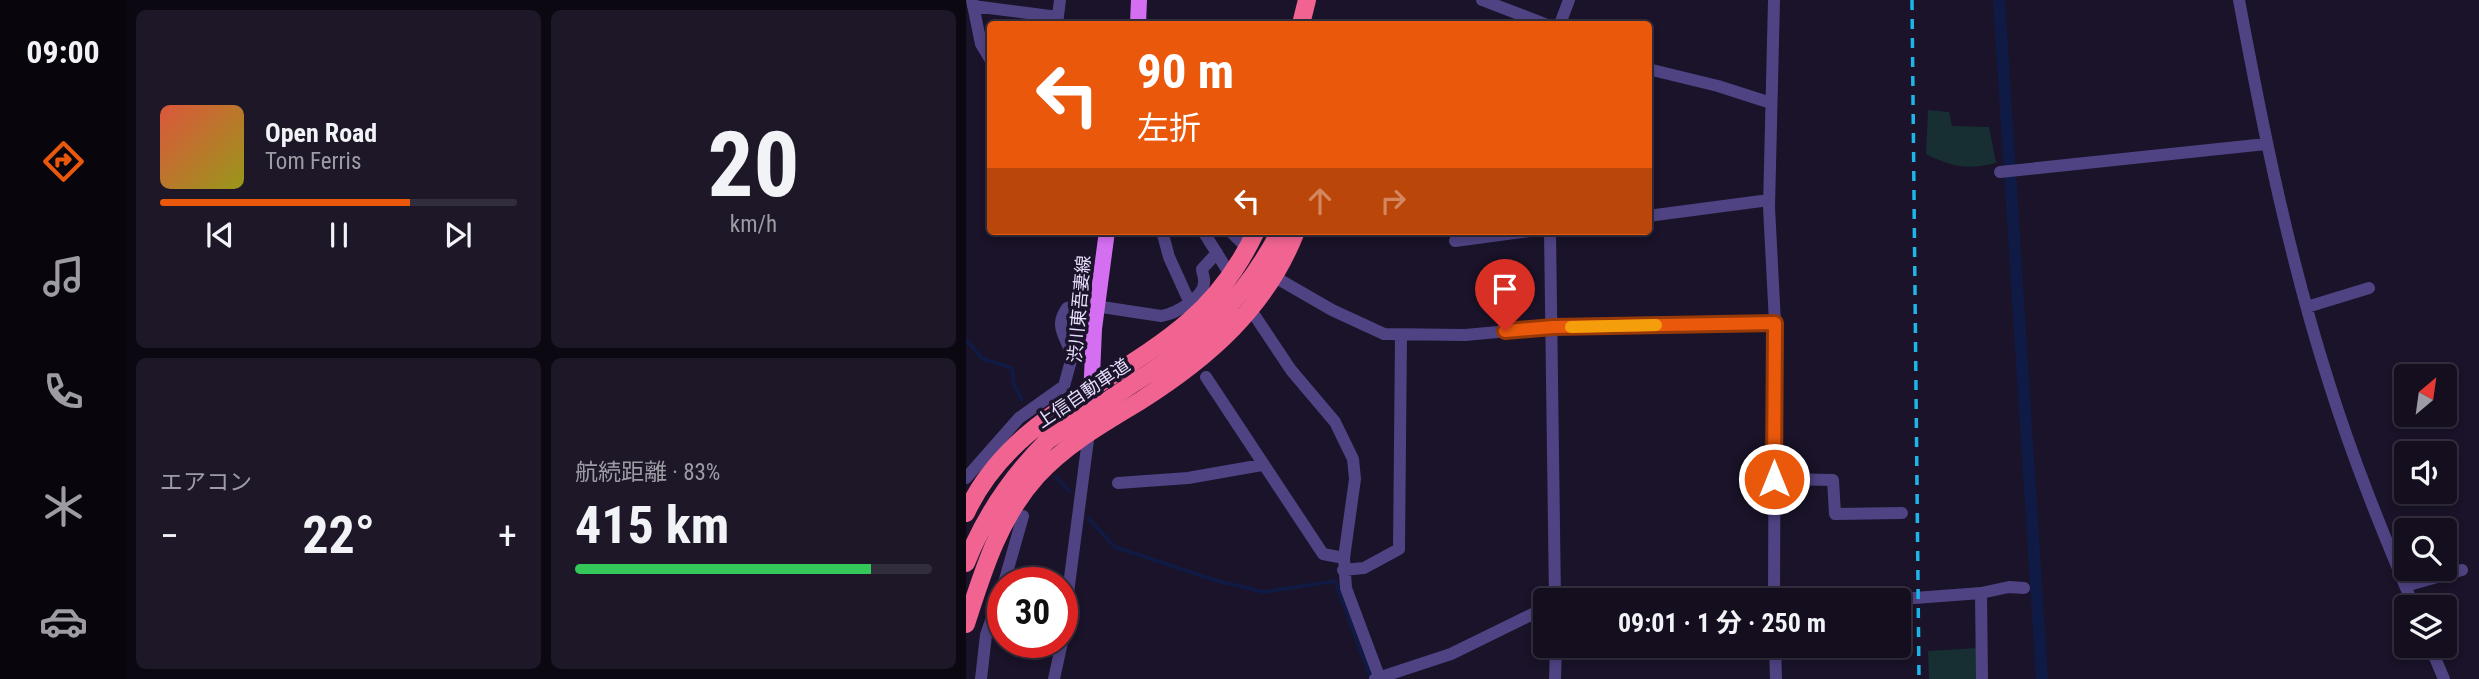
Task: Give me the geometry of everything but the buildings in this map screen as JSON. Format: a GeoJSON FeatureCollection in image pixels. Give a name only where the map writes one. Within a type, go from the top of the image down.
{"type":"FeatureCollection","features":[{"type":"Feature","properties":{"kind":"highway"},"geometry":{"type":"LineString","coordinates":[[1302,21],[1307,0]]}},
{"type":"Feature","properties":{"kind":"highway"},"geometry":{"type":"LineString","coordinates":[[1314,21],[1318,0]]}},
{"type":"Feature","properties":{"kind":"highway"},"geometry":{"type":"LineString","coordinates":[[966,513],[984,482],[1039,422],[1092,385],[1157,346],[1202,309],[1234,271],[1254,235]]}},
{"type":"Feature","properties":{"kind":"highway","name":"上信自動車道"},"geometry":{"type":"LineString","coordinates":[[1251,280],[1270,235]]}},
{"type":"Feature","properties":{"kind":"highway","name":"上信自動車道"},"geometry":{"type":"LineString","coordinates":[[966,563],[983,523],[1004,489],[1048,440],[1191,345],[1222,316],[1251,280],[1278,235]]}},
{"type":"Feature","properties":{"kind":"highway"},"geometry":{"type":"LineString","coordinates":[[968,627],[987,557],[1020,497],[1062,451],[1174,379],[1226,337],[1268,286],[1294,235]]}},
{"type":"Feature","properties":{"kind":"main road"},"geometry":{"type":"LineString","coordinates":[[1138,21],[1139,0]]}},
{"type":"Feature","properties":{"kind":"main road","name":"渋川東吾妻線"},"geometry":{"type":"LineString","coordinates":[[1089,432],[1096,306],[1106,235]]}},
{"type":"Feature","properties":{"kind":"street"},"geometry":{"type":"LineString","coordinates":[[987,54],[981,44],[973,3],[1058,21],[1060,0]]}},
{"type":"Feature","properties":{"kind":"street"},"geometry":{"type":"LineString","coordinates":[[1482,0],[1537,21]]}},
{"type":"Feature","properties":{"kind":"street"},"geometry":{"type":"LineString","coordinates":[[1561,21],[1569,0]]}},
{"type":"Feature","properties":{"kind":"street"},"geometry":{"type":"LineString","coordinates":[[1774,0],[1769,200],[1775,323],[1774,588]]}},
{"type":"Feature","properties":{"kind":"street"},"geometry":{"type":"LineString","coordinates":[[2239,0],[2266,144],[2306,307],[2361,480],[2409,595]]}},
{"type":"Feature","properties":{"kind":"street"},"geometry":{"type":"LineString","coordinates":[[1652,70],[1718,86],[1771,103]]}},
{"type":"Feature","properties":{"kind":"street"},"geometry":{"type":"LineString","coordinates":[[2000,172],[2266,144]]}},
{"type":"Feature","properties":{"kind":"street"},"geometry":{"type":"LineString","coordinates":[[1652,215],[1769,200]]}},
{"type":"Feature","properties":{"kind":"street"},"geometry":{"type":"LineString","coordinates":[[1162,235],[1189,301]]}},
{"type":"Feature","properties":{"kind":"street"},"geometry":{"type":"LineString","coordinates":[[1206,235],[1226,268]]}},
{"type":"Feature","properties":{"kind":"street"},"geometry":{"type":"LineString","coordinates":[[1234,235],[1243,244]]}},
{"type":"Feature","properties":{"kind":"street"},"geometry":{"type":"LineString","coordinates":[[1455,241],[1500,235]]}},
{"type":"Feature","properties":{"kind":"street"},"geometry":{"type":"LineString","coordinates":[[1550,235],[1555,588]]}},
{"type":"Feature","properties":{"kind":"street"},"geometry":{"type":"LineString","coordinates":[[966,478],[1019,418],[1064,386],[1072,357],[1060,333],[1059,319],[1073,304],[1161,316],[1175,314],[1201,289],[1204,265],[1217,253]]}},
{"type":"Feature","properties":{"kind":"street"},"geometry":{"type":"LineString","coordinates":[[1280,280],[1368,328],[1401,336],[1465,335],[1553,327],[1775,323]]}},
{"type":"Feature","properties":{"kind":"street"},"geometry":{"type":"LineString","coordinates":[[2306,307],[2369,288]]}},
{"type":"Feature","properties":{"kind":"street"},"geometry":{"type":"LineString","coordinates":[[1255,316],[1291,370],[1335,422],[1348,444],[1355,479],[1344,564],[1357,624],[1378,678],[1451,654],[1533,614]]}},
{"type":"Feature","properties":{"kind":"street"},"geometry":{"type":"LineString","coordinates":[[1206,377],[1262,465],[1324,554],[1344,564],[1364,568],[1399,549],[1401,336]]}},
{"type":"Feature","properties":{"kind":"street"},"geometry":{"type":"LineString","coordinates":[[1072,567],[1089,432]]}},
{"type":"Feature","properties":{"kind":"street"},"geometry":{"type":"LineString","coordinates":[[1118,483],[1188,478],[1262,465]]}},
{"type":"Feature","properties":{"kind":"street"},"geometry":{"type":"LineString","coordinates":[[1774,479],[1847,480]]}},
{"type":"Feature","properties":{"kind":"street"},"geometry":{"type":"LineString","coordinates":[[1833,480],[1835,514],[1902,513]]}},
{"type":"Feature","properties":{"kind":"street"},"geometry":{"type":"LineString","coordinates":[[1008,567],[1023,516]]}},
{"type":"Feature","properties":{"kind":"street"},"geometry":{"type":"LineString","coordinates":[[2405,586],[2462,570]]}},
{"type":"Feature","properties":{"kind":"street"},"geometry":{"type":"LineString","coordinates":[[1911,598],[1981,593],[2009,587],[2024,588]]}},
{"type":"Feature","properties":{"kind":"street"},"geometry":{"type":"LineString","coordinates":[[1981,593],[1982,679]]}},
{"type":"Feature","properties":{"kind":"street"},"geometry":{"type":"LineString","coordinates":[[968,627],[986,635]]}},
{"type":"Feature","properties":{"kind":"street"},"geometry":{"type":"LineString","coordinates":[[982,679],[987,632]]}},
{"type":"Feature","properties":{"kind":"street"},"geometry":{"type":"LineString","coordinates":[[1054,679],[1058,658]]}},
{"type":"Feature","properties":{"kind":"street"},"geometry":{"type":"LineString","coordinates":[[1555,679],[1556,658]]}},
{"type":"Feature","properties":{"kind":"street"},"geometry":{"type":"LineString","coordinates":[[1775,658],[1776,679]]}},
{"type":"Feature","properties":{"kind":"street"},"geometry":{"type":"LineString","coordinates":[[2435,658],[2444,679]]}},
{"type":"Feature","properties":{"kind":"green space"},"geometry":{"type":"Polygon","coordinates":[[[1928,110],[1949,112],[1952,126],[1989,127],[1996,163],[1960,166],[1926,154],[1928,110]]]}},
{"type":"Feature","properties":{"kind":"green space"},"geometry":{"type":"Polygon","coordinates":[[[1977,648],[1978,679],[1929,679],[1928,651],[1977,648]]]}},
{"type":"Feature","properties":{"kind":"waterway"},"geometry":{"type":"LineString","coordinates":[[1999,0],[2042,679]]}},
{"type":"Feature","properties":{"kind":"waterway"},"geometry":{"type":"LineString","coordinates":[[966,340],[983,359],[1012,368],[1014,385],[1022,400]]}},
{"type":"Feature","properties":{"kind":"waterway"},"geometry":{"type":"LineString","coordinates":[[1056,477],[1069,491]]}},
{"type":"Feature","properties":{"kind":"waterway"},"geometry":{"type":"LineString","coordinates":[[1088,518],[1115,547],[1214,580],[1264,592],[1335,581],[1371,679]]}},
{"type":"Feature","properties":{"kind":"railway"},"geometry":{"type":"LineString","coordinates":[[1912,0],[1919,679]]}},
{"type":"Feature","properties":{"kind":"slow traffic"},"geometry":{"type":"LineString","coordinates":[[1571,327],[1656,325]]}},
{"type":"Feature","properties":{"kind":"route"},"geometry":{"type":"LineString","coordinates":[[1505,331],[1553,327],[1775,323],[1774,479]]}}]}
